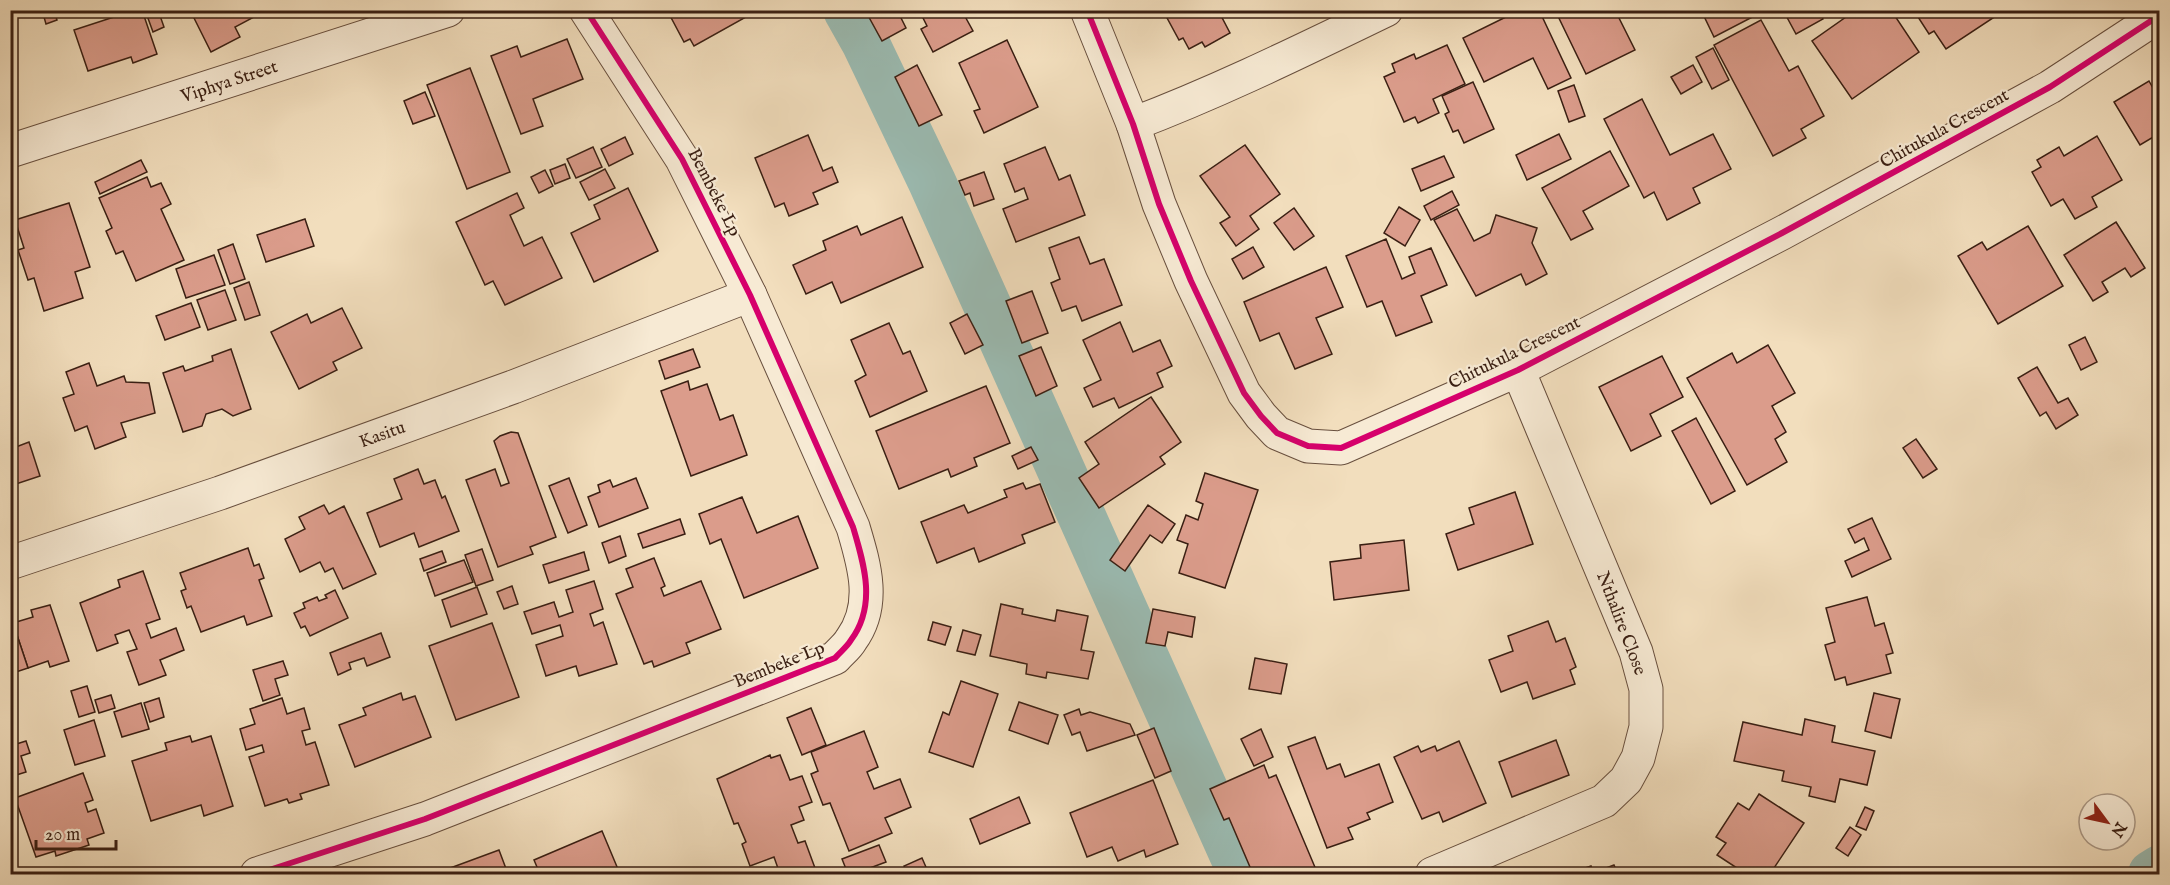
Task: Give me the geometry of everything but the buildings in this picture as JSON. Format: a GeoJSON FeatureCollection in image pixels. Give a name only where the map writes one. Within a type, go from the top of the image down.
{"type":"FeatureCollection","features":[{"type":"Feature","properties":{"kind":"street","name":"Viphya Street"},"geometry":{"type":"LineString","coordinates":[[10,151],[448,10]]}},
{"type":"Feature","properties":{"kind":"street","name":"Bembeke Lp"},"geometry":{"type":"LineString","coordinates":[[257,874],[424,819],[835,658],[852,640],[863,615],[868,594],[853,526],[750,295],[682,159],[586,10]]}},
{"type":"Feature","properties":{"kind":"street","name":"Chitukula Crescent"},"geometry":{"type":"LineString","coordinates":[[1087,10],[1133,124],[1159,204],[1244,393],[1277,433],[1308,446],[1341,448],[1518,370],[1782,233],[2050,87],[2160,15]]}},
{"type":"Feature","properties":{"kind":"street"},"geometry":{"type":"LineString","coordinates":[[1133,124],[1244,79],[1386,10]]}},
{"type":"Feature","properties":{"kind":"street","name":"Kasitu"},"geometry":{"type":"LineString","coordinates":[[10,563],[220,493],[491,395],[750,295]]}},
{"type":"Feature","properties":{"kind":"street","name":"Nthalire Close"},"geometry":{"type":"LineString","coordinates":[[1432,874],[1604,801],[1626,780],[1638,758],[1646,727],[1646,689],[1636,652],[1518,370]]}},
{"type":"Feature","properties":{"kind":"waterway"},"geometry":{"type":"LineString","coordinates":[[847,10],[865,42],[932,182],[1242,874]]}},
{"type":"Feature","properties":{"kind":"waterway"},"geometry":{"type":"LineString","coordinates":[[2152,874],[2160,869]]}},
{"type":"Feature","properties":{"kind":"cycle path"},"geometry":{"type":"LineString","coordinates":[[257,874],[425,819],[835,658],[849,643],[859,627],[864,613],[866,584],[853,527],[750,295],[682,159],[586,10]]}},
{"type":"Feature","properties":{"kind":"cycle path"},"geometry":{"type":"LineString","coordinates":[[1087,10],[1133,124],[1159,204],[1191,281],[1244,393],[1277,433],[1308,446],[1341,448],[1518,370],[1782,233],[2050,87],[2160,15]]}}]}
